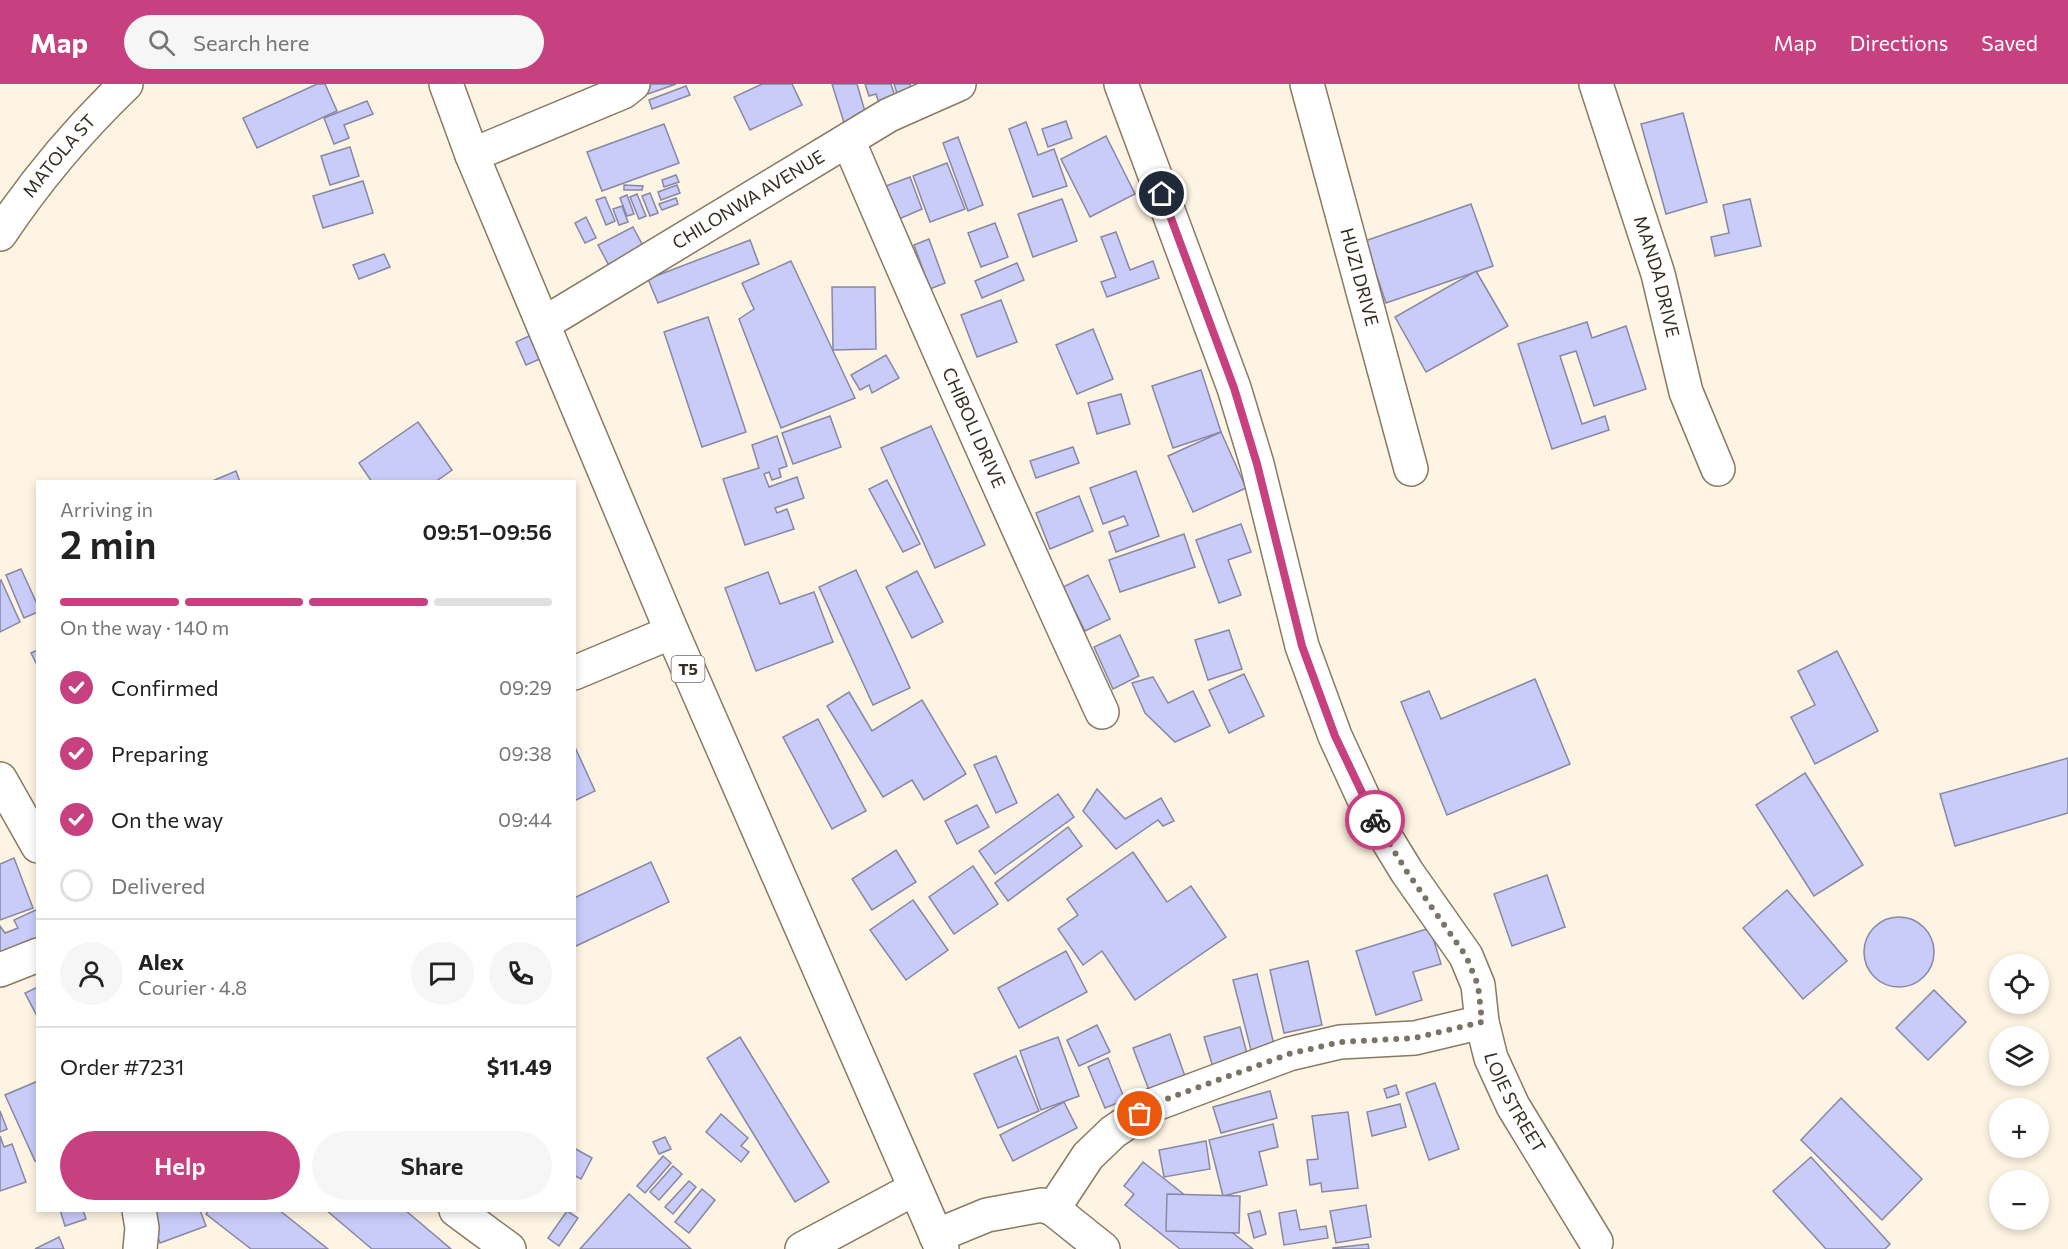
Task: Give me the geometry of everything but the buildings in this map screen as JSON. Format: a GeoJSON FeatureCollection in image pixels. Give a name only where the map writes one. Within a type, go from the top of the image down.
{"type":"FeatureCollection","features":[{"type":"Feature","properties":{"kind":"main road","name":"MATOLA ST"},"geometry":{"type":"LineString","coordinates":[[0,234],[32,186],[66,144],[126,84]]}},
{"type":"Feature","properties":{"kind":"main road","name":"T5"},"geometry":{"type":"LineString","coordinates":[[446,84],[472,155],[672,632],[939,1243]]}},
{"type":"Feature","properties":{"kind":"main road"},"geometry":{"type":"LineString","coordinates":[[472,155],[623,92],[633,84]]}},
{"type":"Feature","properties":{"kind":"main road","name":"CHILONWA AVENUE"},"geometry":{"type":"LineString","coordinates":[[543,324],[890,115],[959,84]]}},
{"type":"Feature","properties":{"kind":"main road","name":"LOJE STREET"},"geometry":{"type":"LineString","coordinates":[[1121,84],[1234,388],[1257,464],[1302,646],[1335,736],[1369,810],[1407,872],[1466,956],[1478,985],[1482,1022],[1491,1058],[1513,1106],[1596,1242]]}},
{"type":"Feature","properties":{"kind":"main road","name":"HUZI DRIVE"},"geometry":{"type":"LineString","coordinates":[[1307,84],[1412,469]]}},
{"type":"Feature","properties":{"kind":"main road","name":"MANDA DRIVE"},"geometry":{"type":"LineString","coordinates":[[1596,84],[1658,274],[1686,392],[1718,469]]}},
{"type":"Feature","properties":{"kind":"main road","name":"CHIBOLI DRIVE"},"geometry":{"type":"LineString","coordinates":[[848,140],[944,366],[994,469],[1102,712]]}},
{"type":"Feature","properties":{"kind":"main road"},"geometry":{"type":"LineString","coordinates":[[576,672],[672,632]]}},
{"type":"Feature","properties":{"kind":"main road"},"geometry":{"type":"LineString","coordinates":[[0,779],[36,842]]}},
{"type":"Feature","properties":{"kind":"main road"},"geometry":{"type":"LineString","coordinates":[[0,970],[36,957]]}},
{"type":"Feature","properties":{"kind":"main road"},"geometry":{"type":"LineString","coordinates":[[1053,1209],[1088,1156],[1113,1132],[1153,1104],[1289,1054],[1340,1042],[1415,1038],[1482,1022]]}},
{"type":"Feature","properties":{"kind":"main road"},"geometry":{"type":"LineString","coordinates":[[802,1249],[914,1189]]}},
{"type":"Feature","properties":{"kind":"main road"},"geometry":{"type":"LineString","coordinates":[[939,1243],[987,1215],[1033,1206],[1053,1209],[1103,1249]]}},
{"type":"Feature","properties":{"kind":"main road"},"geometry":{"type":"LineString","coordinates":[[139,1212],[142,1228],[140,1249]]}},
{"type":"Feature","properties":{"kind":"main road"},"geometry":{"type":"LineString","coordinates":[[459,1212],[509,1249]]}},
{"type":"Feature","properties":{"kind":"way so far"},"geometry":{"type":"LineString","coordinates":[[1140,1114],[1153,1104],[1289,1054],[1340,1042],[1415,1038],[1482,1022],[1478,985],[1466,956],[1407,872],[1375,820]]}},
{"type":"Feature","properties":{"kind":"route"},"geometry":{"type":"LineString","coordinates":[[1162,194],[1234,388],[1257,464],[1302,646],[1335,736],[1375,820]]}}]}
